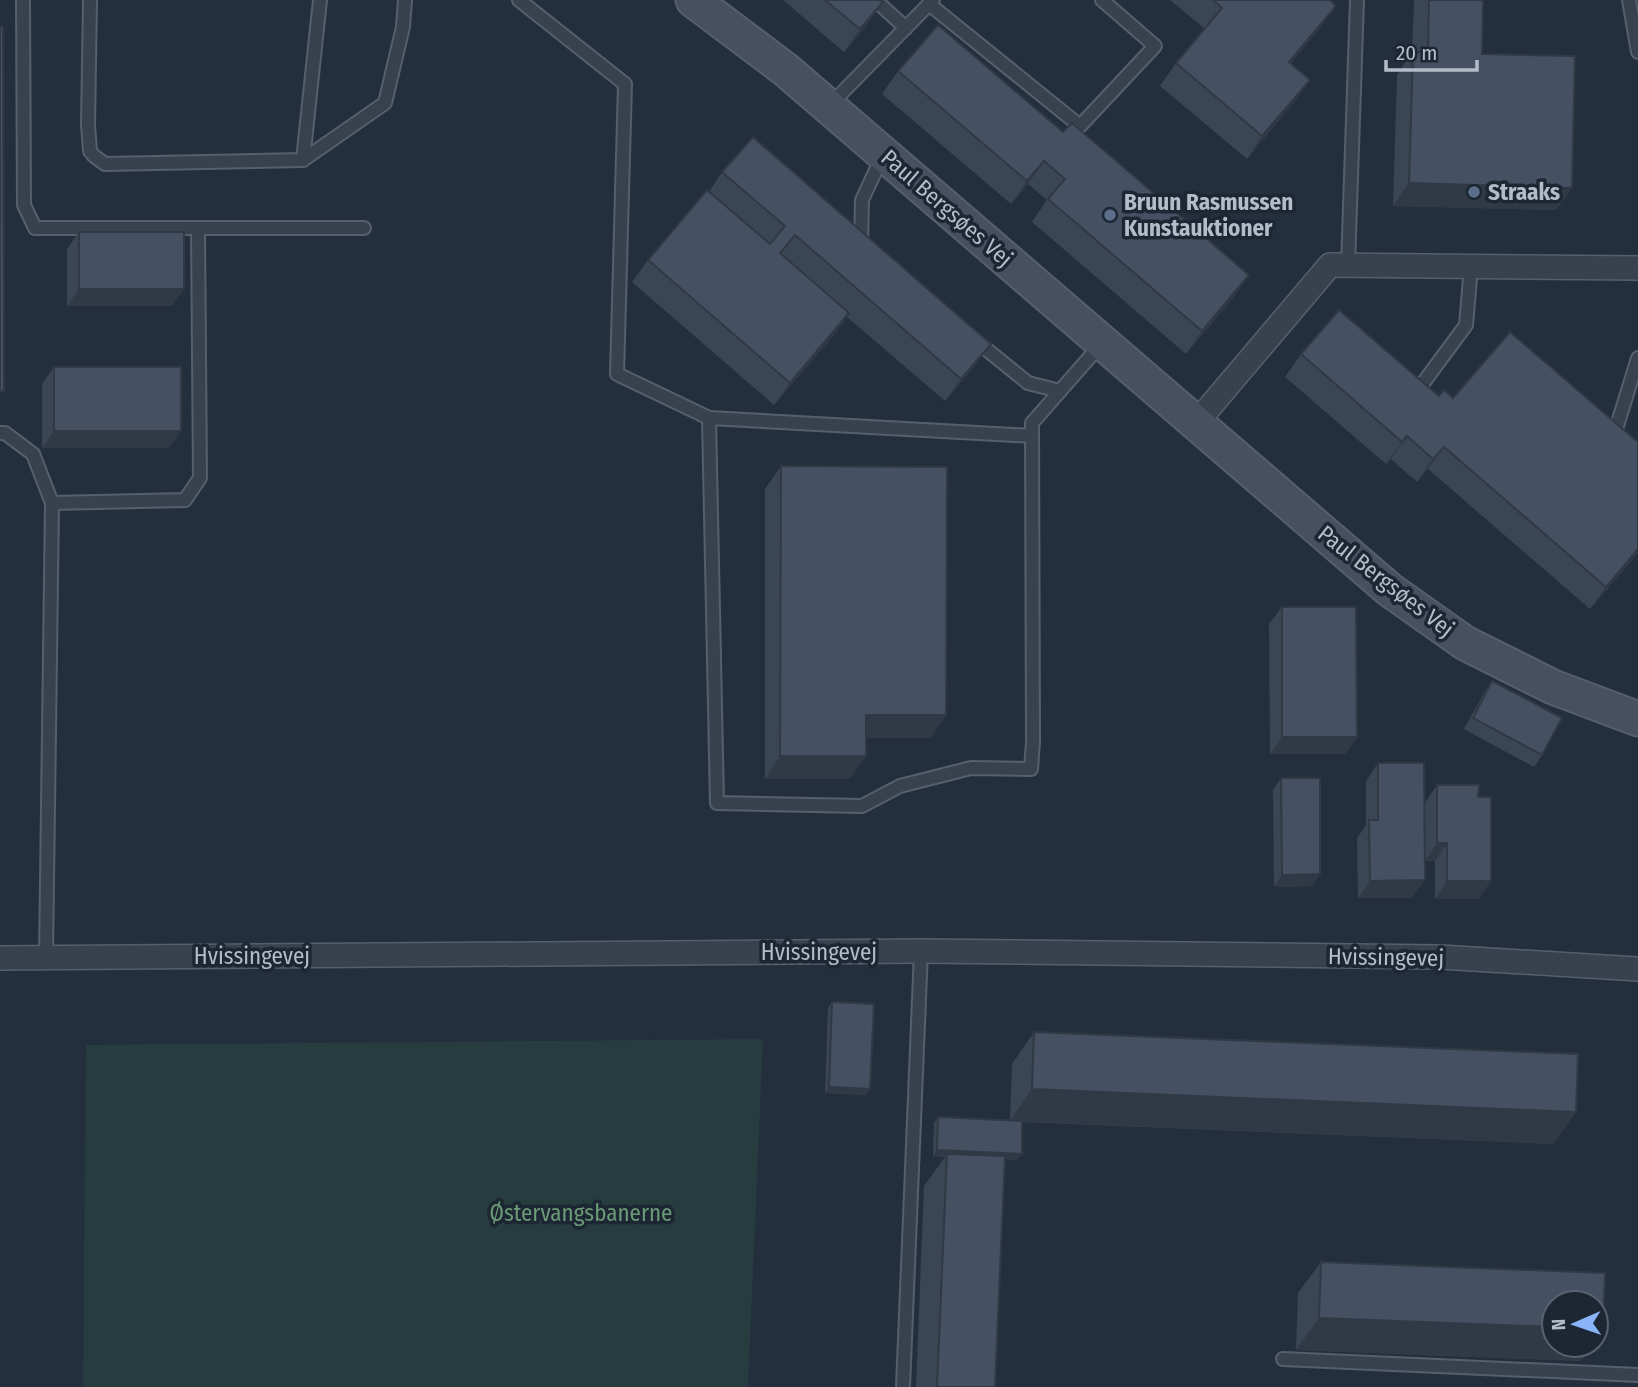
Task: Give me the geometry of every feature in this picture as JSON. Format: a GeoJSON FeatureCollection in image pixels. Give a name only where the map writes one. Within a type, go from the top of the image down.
{"type":"FeatureCollection","features":[{"type":"Feature","properties":{"kind":"street","name":"Paul Bergsøes Vej"},"geometry":{"type":"LineString","coordinates":[[693,0],[786,70],[1390,590],[1465,643],[1553,687],[1638,719]]}},
{"type":"Feature","properties":{"kind":"street"},"geometry":{"type":"LineString","coordinates":[[1197,422],[1330,265],[1638,268]]}},
{"type":"Feature","properties":{"kind":"street","name":"Hvissingevej"},"geometry":{"type":"LineString","coordinates":[[0,958],[921,951],[1440,957],[1638,969]]}},
{"type":"Feature","properties":{"kind":"lane"},"geometry":{"type":"LineString","coordinates":[[23,0],[24,205],[35,228],[364,228]]}},
{"type":"Feature","properties":{"kind":"lane"},"geometry":{"type":"LineString","coordinates":[[90,0],[90,151],[105,164],[303,160],[385,103],[403,27],[405,0]]}},
{"type":"Feature","properties":{"kind":"lane"},"geometry":{"type":"LineString","coordinates":[[303,160],[320,0]]}},
{"type":"Feature","properties":{"kind":"lane"},"geometry":{"type":"LineString","coordinates":[[519,0],[625,85],[617,374],[709,418],[1032,436]]}},
{"type":"Feature","properties":{"kind":"lane"},"geometry":{"type":"LineString","coordinates":[[829,107],[931,2],[1080,127],[1155,46],[1102,0]]}},
{"type":"Feature","properties":{"kind":"lane"},"geometry":{"type":"LineString","coordinates":[[1348,265],[1357,0]]}},
{"type":"Feature","properties":{"kind":"lane"},"geometry":{"type":"LineString","coordinates":[[1629,0],[1638,52]]}},
{"type":"Feature","properties":{"kind":"lane"},"geometry":{"type":"LineString","coordinates":[[876,1],[905,28]]}},
{"type":"Feature","properties":{"kind":"lane"},"geometry":{"type":"LineString","coordinates":[[872,256],[862,248],[862,200],[884,154]]}},
{"type":"Feature","properties":{"kind":"lane"},"geometry":{"type":"LineString","coordinates":[[52,503],[185,500],[200,478],[198,228]]}},
{"type":"Feature","properties":{"kind":"lane"},"geometry":{"type":"LineString","coordinates":[[1412,397],[1466,325],[1471,267]]}},
{"type":"Feature","properties":{"kind":"lane"},"geometry":{"type":"LineString","coordinates":[[965,332],[1028,383],[1060,391]]}},
{"type":"Feature","properties":{"kind":"lane"},"geometry":{"type":"LineString","coordinates":[[709,418],[717,803],[862,806],[900,786],[971,768],[1031,769],[1032,423],[1103,342]]}},
{"type":"Feature","properties":{"kind":"lane"},"geometry":{"type":"LineString","coordinates":[[1617,426],[1638,358]]}},
{"type":"Feature","properties":{"kind":"lane"},"geometry":{"type":"LineString","coordinates":[[0,433],[5,433],[33,454],[52,503],[46,958]]}},
{"type":"Feature","properties":{"kind":"lane"},"geometry":{"type":"LineString","coordinates":[[904,1387],[921,951]]}},
{"type":"Feature","properties":{"kind":"lane"},"geometry":{"type":"LineString","coordinates":[[1283,1359],[1638,1375]]}},
{"type":"Feature","properties":{"kind":"green space","name":"Østervangsbanerne"},"geometry":{"type":"Polygon","coordinates":[[[763,1039],[748,1387],[83,1387],[86,1045],[763,1039]]]}},
{"type":"Feature","properties":{"kind":"building"},"geometry":{"type":"Polygon","coordinates":[[[825,0],[880,0],[883,2],[860,29],[825,0]]]}},
{"type":"Feature","properties":{"kind":"building"},"geometry":{"type":"Polygon","coordinates":[[[1213,0],[1330,0],[1336,6],[1289,62],[1310,80],[1262,136],[1176,63],[1222,8],[1213,0]]]}},
{"type":"Feature","properties":{"kind":"building"},"geometry":{"type":"Polygon","coordinates":[[[1429,0],[1483,0],[1482,54],[1575,56],[1572,188],[1409,183],[1413,52],[1428,52],[1429,0]]]}},
{"type":"Feature","properties":{"kind":"building"},"geometry":{"type":"Polygon","coordinates":[[[938,25],[1063,132],[1072,123],[1249,275],[1202,331],[1048,199],[1065,179],[1044,161],[1027,181],[898,71],[938,25]]]}},
{"type":"Feature","properties":{"kind":"building"},"geometry":{"type":"Polygon","coordinates":[[[0,27],[3,27],[4,391],[0,391],[0,27]]]}},
{"type":"Feature","properties":{"kind":"building"},"geometry":{"type":"Polygon","coordinates":[[[753,137],[991,344],[961,379],[795,235],[780,253],[849,313],[790,383],[648,260],[707,190],[770,244],[785,226],[722,172],[753,137]]]}},
{"type":"Feature","properties":{"kind":"building"},"geometry":{"type":"Polygon","coordinates":[[[79,232],[184,232],[184,289],[79,289],[79,232]]]}},
{"type":"Feature","properties":{"kind":"building"},"geometry":{"type":"Polygon","coordinates":[[[1339,310],[1439,396],[1444,390],[1453,398],[1510,332],[1638,442],[1638,549],[1606,587],[1444,447],[1433,459],[1407,436],[1402,442],[1301,354],[1339,310]]]}},
{"type":"Feature","properties":{"kind":"building"},"geometry":{"type":"Polygon","coordinates":[[[54,367],[181,367],[181,431],[54,431],[54,367]]]}},
{"type":"Feature","properties":{"kind":"building"},"geometry":{"type":"Polygon","coordinates":[[[781,466],[947,467],[946,715],[866,715],[866,756],[780,756],[781,466]]]}},
{"type":"Feature","properties":{"kind":"building"},"geometry":{"type":"Polygon","coordinates":[[[1282,607],[1356,607],[1357,737],[1282,737],[1282,607]]]}},
{"type":"Feature","properties":{"kind":"building"},"geometry":{"type":"Polygon","coordinates":[[[1492,681],[1562,718],[1542,755],[1473,718],[1492,681]]]}},
{"type":"Feature","properties":{"kind":"building"},"geometry":{"type":"Polygon","coordinates":[[[1378,763],[1424,763],[1425,880],[1370,881],[1369,820],[1378,820],[1378,763]]]}},
{"type":"Feature","properties":{"kind":"building"},"geometry":{"type":"Polygon","coordinates":[[[1281,778],[1320,778],[1320,874],[1282,875],[1281,778]]]}},
{"type":"Feature","properties":{"kind":"building"},"geometry":{"type":"Polygon","coordinates":[[[1437,785],[1479,785],[1478,797],[1491,797],[1491,881],[1447,881],[1447,843],[1437,843],[1437,785]]]}},
{"type":"Feature","properties":{"kind":"building"},"geometry":{"type":"Polygon","coordinates":[[[832,1002],[874,1004],[870,1089],[829,1087],[832,1002]]]}},
{"type":"Feature","properties":{"kind":"building"},"geometry":{"type":"Polygon","coordinates":[[[1034,1032],[1578,1054],[1576,1112],[1032,1089],[1034,1032]]]}},
{"type":"Feature","properties":{"kind":"building"},"geometry":{"type":"Polygon","coordinates":[[[938,1117],[1022,1121],[1022,1154],[937,1150],[938,1117]]]}},
{"type":"Feature","properties":{"kind":"building"},"geometry":{"type":"Polygon","coordinates":[[[947,1154],[1005,1156],[995,1387],[937,1387],[947,1154]]]}},
{"type":"Feature","properties":{"kind":"building"},"geometry":{"type":"Polygon","coordinates":[[[1321,1262],[1605,1273],[1604,1289],[1540,1289],[1540,1326],[1319,1318],[1321,1262]]]}},
{"type":"Feature","properties":{"kind":"place","name":"Straaks"},"geometry":{"type":"Point","coordinates":[1474,192]}},
{"type":"Feature","properties":{"kind":"place","name":"Bruun Rasmussen Kunstauktioner"},"geometry":{"type":"Point","coordinates":[1110,215]}}]}
